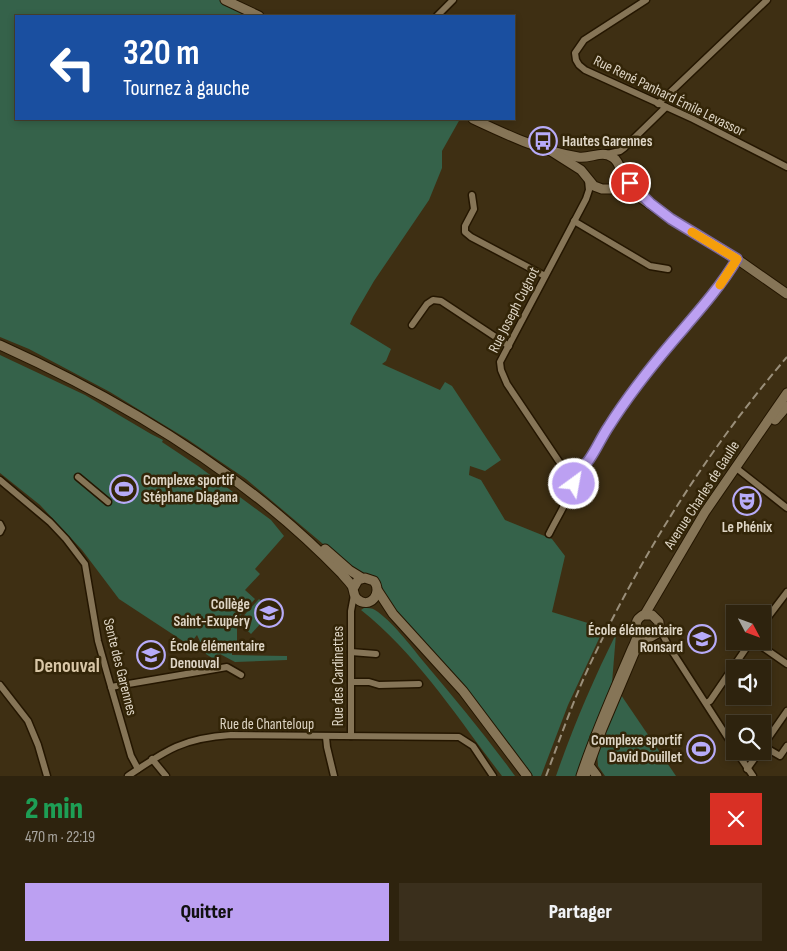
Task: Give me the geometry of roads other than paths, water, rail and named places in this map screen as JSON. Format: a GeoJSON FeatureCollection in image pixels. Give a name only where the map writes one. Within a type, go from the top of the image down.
{"type":"FeatureCollection","features":[{"type":"Feature","properties":{"kind":"main road"},"geometry":{"type":"LineString","coordinates":[[225,0],[257,15]]}},
{"type":"Feature","properties":{"kind":"main road"},"geometry":{"type":"LineString","coordinates":[[475,120],[516,139],[551,151],[580,158],[607,154],[615,158],[630,183],[650,203],[671,219],[737,259],[787,294]]}},
{"type":"Feature","properties":{"kind":"main road"},"geometry":{"type":"LineString","coordinates":[[551,151],[568,160],[594,186],[605,189],[625,190],[650,203]]}},
{"type":"Feature","properties":{"kind":"main road"},"geometry":{"type":"LineString","coordinates":[[587,177],[588,164],[595,156]]}},
{"type":"Feature","properties":{"kind":"main road"},"geometry":{"type":"LineString","coordinates":[[605,189],[619,180],[620,168]]}},
{"type":"Feature","properties":{"kind":"main road"},"geometry":{"type":"LineString","coordinates":[[0,341],[89,385],[173,434],[253,490],[349,570],[362,578],[370,578],[374,581],[378,591],[393,614],[462,691],[524,775]]}},
{"type":"Feature","properties":{"kind":"main road"},"geometry":{"type":"LineString","coordinates":[[0,345],[67,377],[112,402],[194,453],[236,482],[295,529],[350,583],[359,600],[384,611],[449,681],[524,775]]}},
{"type":"Feature","properties":{"kind":"main road","name":"Avenue Charles de Gaulle"},"geometry":{"type":"LineString","coordinates":[[646,614],[695,528],[787,393]]}},
{"type":"Feature","properties":{"kind":"main road","name":"Avenue Charles de Gaulle"},"geometry":{"type":"LineString","coordinates":[[656,618],[658,602],[708,514],[737,468],[787,406]]}},
{"type":"Feature","properties":{"kind":"main road"},"geometry":{"type":"LineString","coordinates":[[354,592],[356,582],[362,578]]}},
{"type":"Feature","properties":{"kind":"main road"},"geometry":{"type":"LineString","coordinates":[[366,602],[375,598],[378,591]]}},
{"type":"Feature","properties":{"kind":"main road"},"geometry":{"type":"LineString","coordinates":[[581,776],[604,712],[633,647],[637,633],[636,621],[639,617],[646,614],[651,615],[656,618],[659,628],[657,633],[638,647],[584,776]]}},
{"type":"Feature","properties":{"kind":"main road"},"geometry":{"type":"LineString","coordinates":[[637,633],[650,637]]}},
{"type":"Feature","properties":{"kind":"main road"},"geometry":{"type":"LineString","coordinates":[[588,764],[597,776]]}},
{"type":"Feature","properties":{"kind":"street"},"geometry":{"type":"LineString","coordinates":[[438,15],[453,0]]}},
{"type":"Feature","properties":{"kind":"street","name":"Rue René Panhard Émile Levassor"},"geometry":{"type":"LineString","coordinates":[[646,0],[584,40],[575,53],[579,65],[585,70],[693,119],[787,167]]}},
{"type":"Feature","properties":{"kind":"street"},"geometry":{"type":"LineString","coordinates":[[658,104],[767,0]]}},
{"type":"Feature","properties":{"kind":"street"},"geometry":{"type":"LineString","coordinates":[[607,154],[624,148],[666,108]]}},
{"type":"Feature","properties":{"kind":"street"},"geometry":{"type":"LineString","coordinates":[[620,168],[624,148]]}},
{"type":"Feature","properties":{"kind":"street","name":"Rue Joseph Cugnot"},"geometry":{"type":"LineString","coordinates":[[576,473],[568,472],[562,466],[504,377],[500,362],[586,199],[589,187],[587,177]]}},
{"type":"Feature","properties":{"kind":"street","name":"Rue Joseph Cugnot"},"geometry":{"type":"LineString","coordinates":[[586,199],[595,192],[605,189]]}},
{"type":"Feature","properties":{"kind":"street"},"geometry":{"type":"LineString","coordinates":[[472,196],[474,209],[465,226],[465,232],[545,276]]}},
{"type":"Feature","properties":{"kind":"street"},"geometry":{"type":"LineString","coordinates":[[574,221],[650,266],[668,269]]}},
{"type":"Feature","properties":{"kind":"street"},"geometry":{"type":"LineString","coordinates":[[549,534],[566,503],[574,484],[576,473],[585,467],[600,438],[617,413],[657,360],[723,281],[737,259]]}},
{"type":"Feature","properties":{"kind":"street"},"geometry":{"type":"LineString","coordinates":[[412,325],[427,304],[433,300],[441,301],[509,346]]}},
{"type":"Feature","properties":{"kind":"street"},"geometry":{"type":"LineString","coordinates":[[737,468],[787,508]]}},
{"type":"Feature","properties":{"kind":"street"},"geometry":{"type":"LineString","coordinates":[[78,477],[108,502]]}},
{"type":"Feature","properties":{"kind":"street","name":"Sente des Garennes"},"geometry":{"type":"LineString","coordinates":[[0,480],[54,526],[78,554],[87,568],[98,641],[131,756],[138,769]]}},
{"type":"Feature","properties":{"kind":"street"},"geometry":{"type":"LineString","coordinates":[[0,524],[2,528],[0,532]]}},
{"type":"Feature","properties":{"kind":"street","name":"Rue des Cardinettes"},"geometry":{"type":"LineString","coordinates":[[351,736],[351,614],[354,592]]}},
{"type":"Feature","properties":{"kind":"street"},"geometry":{"type":"LineString","coordinates":[[771,612],[787,592]]}},
{"type":"Feature","properties":{"kind":"street","name":"Rue des Cardinettes"},"geometry":{"type":"LineString","coordinates":[[351,614],[358,606],[366,602]]}},
{"type":"Feature","properties":{"kind":"street"},"geometry":{"type":"LineString","coordinates":[[659,628],[726,734]]}},
{"type":"Feature","properties":{"kind":"street"},"geometry":{"type":"LineString","coordinates":[[650,637],[668,645]]}},
{"type":"Feature","properties":{"kind":"street"},"geometry":{"type":"LineString","coordinates":[[706,703],[710,701],[746,650]]}},
{"type":"Feature","properties":{"kind":"street"},"geometry":{"type":"LineString","coordinates":[[766,650],[787,664]]}},
{"type":"Feature","properties":{"kind":"street"},"geometry":{"type":"LineString","coordinates":[[351,652],[376,654]]}},
{"type":"Feature","properties":{"kind":"street"},"geometry":{"type":"LineString","coordinates":[[111,687],[228,667],[241,675]]}},
{"type":"Feature","properties":{"kind":"street"},"geometry":{"type":"LineString","coordinates":[[351,682],[369,682],[379,685],[419,684]]}},
{"type":"Feature","properties":{"kind":"street"},"geometry":{"type":"LineString","coordinates":[[0,685],[28,721],[38,745],[47,776]]}},
{"type":"Feature","properties":{"kind":"street"},"geometry":{"type":"LineString","coordinates":[[771,735],[787,711]]}},
{"type":"Feature","properties":{"kind":"street","name":"Rue de Chanteloup"},"geometry":{"type":"LineString","coordinates":[[128,776],[174,746],[214,736],[351,736],[460,737],[473,746],[493,776]]}},
{"type":"Feature","properties":{"kind":"street"},"geometry":{"type":"LineString","coordinates":[[326,737],[334,776]]}},
{"type":"Feature","properties":{"kind":"street"},"geometry":{"type":"LineString","coordinates":[[771,752],[780,756],[787,746]]}},
{"type":"Feature","properties":{"kind":"street"},"geometry":{"type":"LineString","coordinates":[[152,759],[166,776]]}},
{"type":"Feature","properties":{"kind":"street"},"geometry":{"type":"LineString","coordinates":[[742,760],[753,776]]}},
{"type":"Feature","properties":{"kind":"street"},"geometry":{"type":"LineString","coordinates":[[748,769],[754,760]]}},
{"type":"Feature","properties":{"kind":"railway"},"geometry":{"type":"LineString","coordinates":[[546,776],[587,671],[614,616],[657,538],[706,463],[759,391],[787,357]]}},
{"type":"Feature","properties":{"kind":"place","name":"Hautes Garennes"},"geometry":{"type":"Point","coordinates":[543,141]}},
{"type":"Feature","properties":{"kind":"place","name":"Complexe sportif Stéphane Diagana"},"geometry":{"type":"Point","coordinates":[124,489]}},
{"type":"Feature","properties":{"kind":"place","name":"Le Phénix"},"geometry":{"type":"Point","coordinates":[747,501]}},
{"type":"Feature","properties":{"kind":"place","name":"Collège Saint-Exupéry"},"geometry":{"type":"Point","coordinates":[269,613]}},
{"type":"Feature","properties":{"kind":"place","name":"École élémentaire Ronsard"},"geometry":{"type":"Point","coordinates":[702,639]}},
{"type":"Feature","properties":{"kind":"place","name":"École élémentaire Denouval"},"geometry":{"type":"Point","coordinates":[151,655]}},
{"type":"Feature","properties":{"kind":"place","name":"Complexe sportif David Douillet"},"geometry":{"type":"Point","coordinates":[701,749]}},
{"type":"Feature","properties":{"kind":"district","name":"Denouval"},"geometry":{"type":"Point","coordinates":[67,666]}}]}
